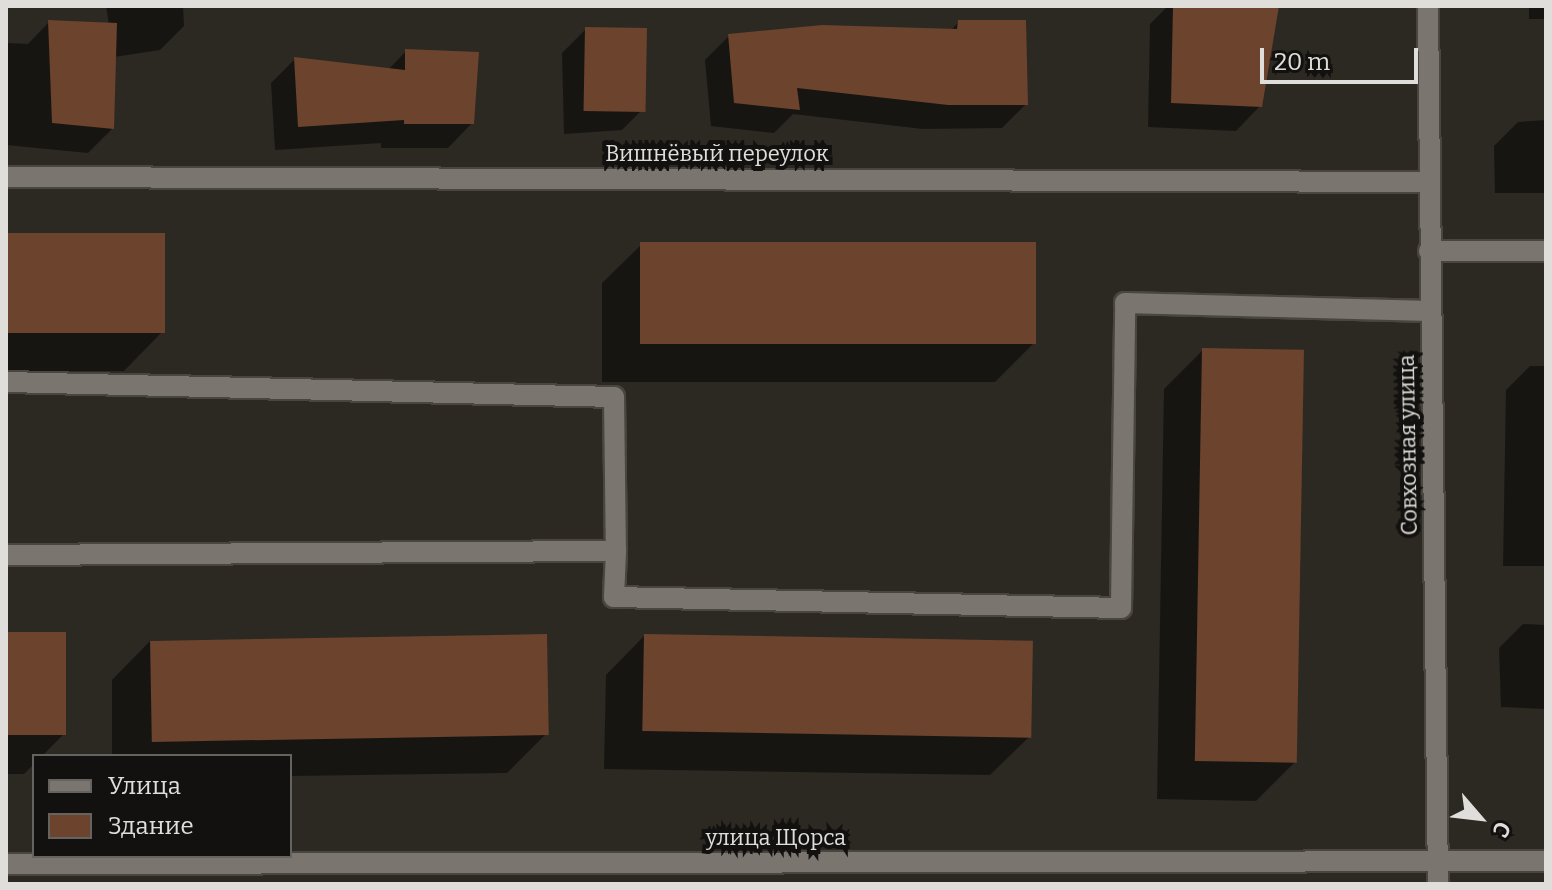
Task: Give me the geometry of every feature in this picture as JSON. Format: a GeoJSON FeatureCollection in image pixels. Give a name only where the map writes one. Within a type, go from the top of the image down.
{"type":"FeatureCollection","features":[{"type":"Feature","properties":{"kind":"street","name":"Совхозная улица"},"geometry":{"type":"LineString","coordinates":[[1428,6],[1438,884]]}},
{"type":"Feature","properties":{"kind":"street","name":"Вишнёвый переулок"},"geometry":{"type":"LineString","coordinates":[[6,177],[1428,182]]}},
{"type":"Feature","properties":{"kind":"street"},"geometry":{"type":"LineString","coordinates":[[1429,251],[1546,251]]}},
{"type":"Feature","properties":{"kind":"street"},"geometry":{"type":"LineString","coordinates":[[6,382],[614,397],[614,597],[1121,608],[1125,303],[1430,311]]}},
{"type":"Feature","properties":{"kind":"street"},"geometry":{"type":"LineString","coordinates":[[6,555],[616,551]]}},
{"type":"Feature","properties":{"kind":"street","name":"улица Щорса"},"geometry":{"type":"LineString","coordinates":[[6,864],[1546,861]]}},
{"type":"Feature","properties":{"kind":"building"},"geometry":{"type":"Polygon","coordinates":[[[1173,6],[1279,6],[1262,107],[1171,103],[1173,6]]]}},
{"type":"Feature","properties":{"kind":"building"},"geometry":{"type":"Polygon","coordinates":[[[48,20],[117,23],[114,129],[52,123],[48,20]]]}},
{"type":"Feature","properties":{"kind":"building"},"geometry":{"type":"Polygon","coordinates":[[[958,20],[1026,20],[1028,105],[948,105],[797,88],[800,110],[734,103],[728,34],[822,25],[957,29],[958,20]]]}},
{"type":"Feature","properties":{"kind":"building"},"geometry":{"type":"Polygon","coordinates":[[[585,27],[647,28],[646,112],[584,111],[585,27]]]}},
{"type":"Feature","properties":{"kind":"building"},"geometry":{"type":"Polygon","coordinates":[[[405,49],[479,52],[474,124],[404,124],[404,120],[298,127],[294,57],[405,70],[405,49]]]}},
{"type":"Feature","properties":{"kind":"building"},"geometry":{"type":"Polygon","coordinates":[[[6,233],[165,233],[165,333],[6,333],[6,233]]]}},
{"type":"Feature","properties":{"kind":"building"},"geometry":{"type":"Polygon","coordinates":[[[640,242],[1036,242],[1036,344],[640,344],[640,242]]]}},
{"type":"Feature","properties":{"kind":"building"},"geometry":{"type":"Polygon","coordinates":[[[1202,348],[1304,350],[1297,763],[1195,761],[1202,348]]]}},
{"type":"Feature","properties":{"kind":"building"},"geometry":{"type":"Polygon","coordinates":[[[6,632],[66,632],[66,735],[6,735],[6,632]]]}},
{"type":"Feature","properties":{"kind":"building"},"geometry":{"type":"Polygon","coordinates":[[[547,634],[549,735],[152,742],[150,641],[547,634]]]}},
{"type":"Feature","properties":{"kind":"building"},"geometry":{"type":"Polygon","coordinates":[[[644,634],[1033,641],[1031,738],[642,731],[644,634]]]}}]}
